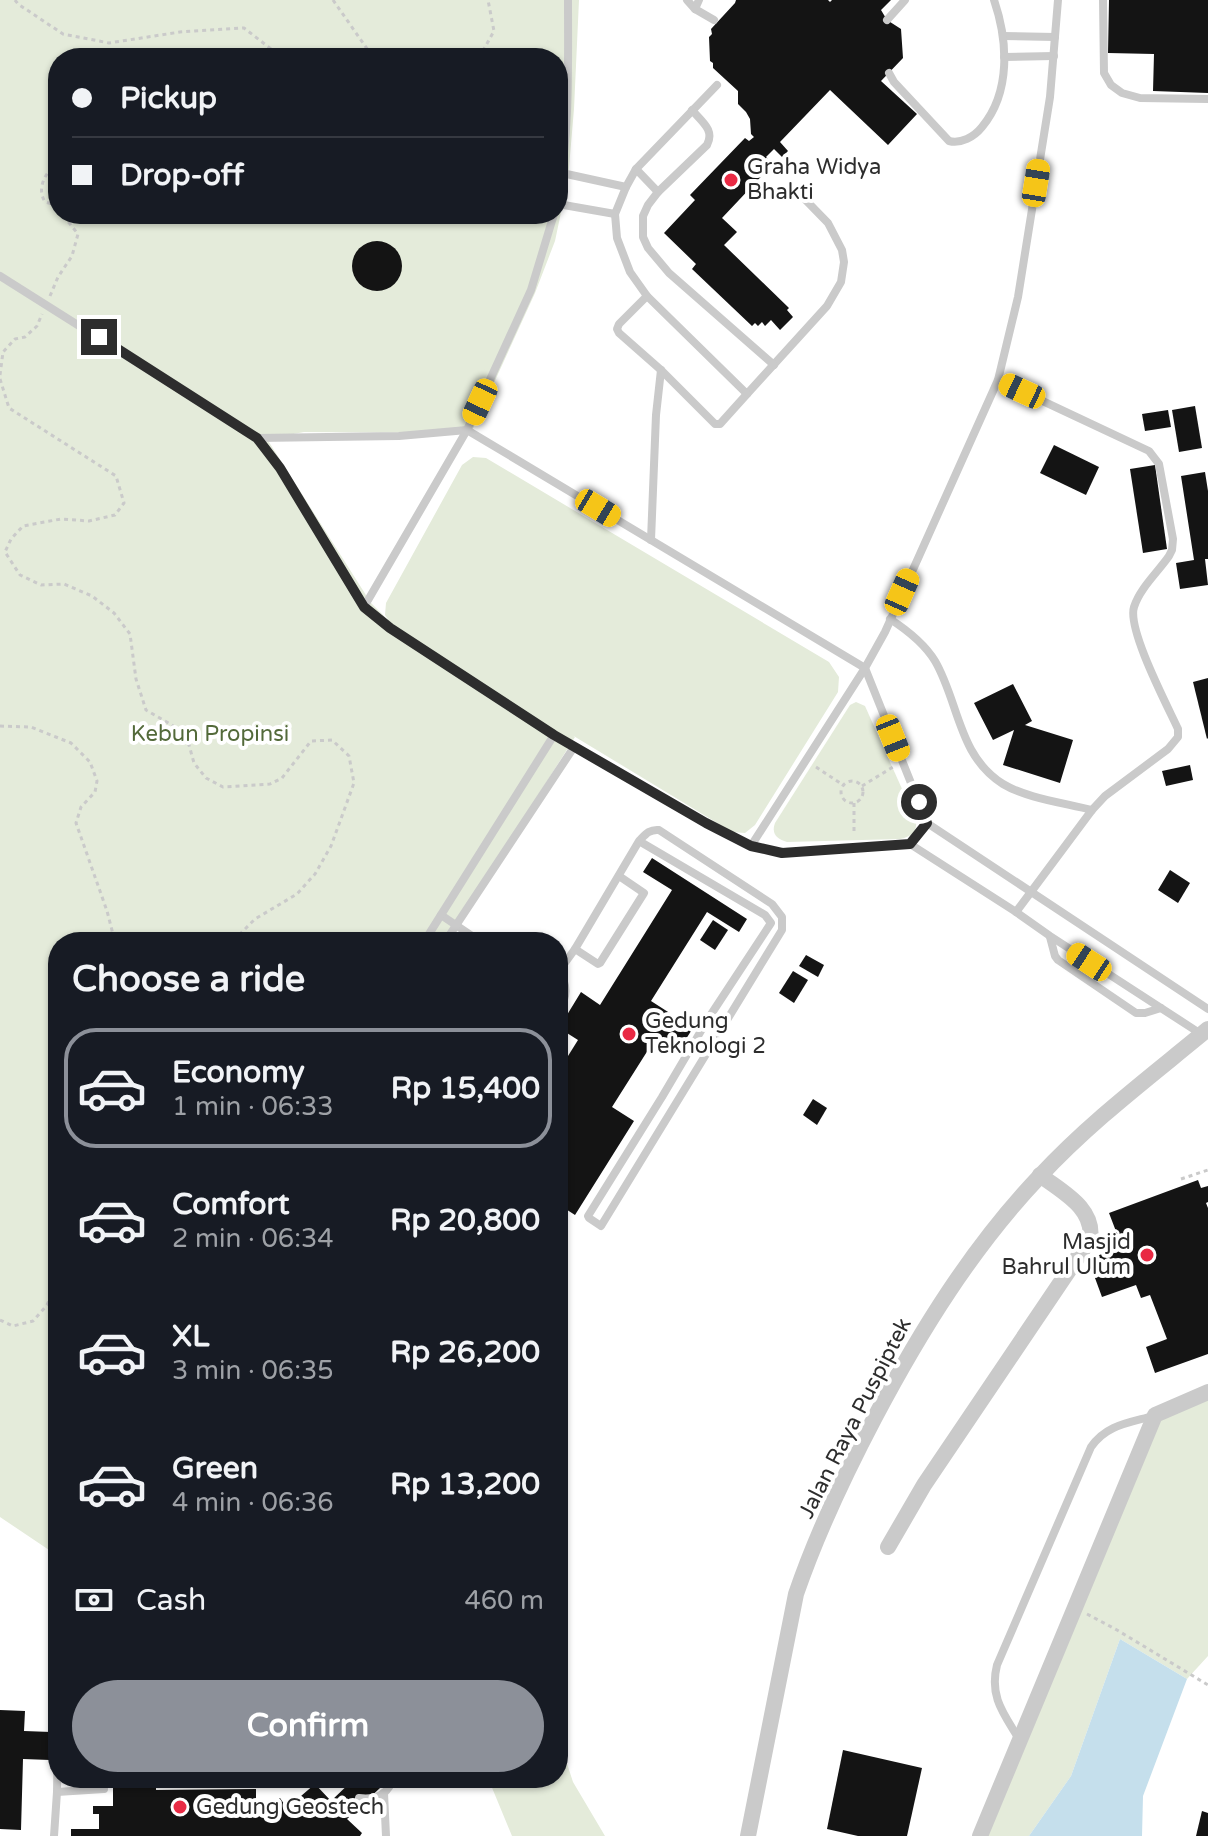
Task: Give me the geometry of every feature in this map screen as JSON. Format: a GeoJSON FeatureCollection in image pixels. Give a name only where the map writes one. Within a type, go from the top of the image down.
{"type":"FeatureCollection","features":[{"type":"Feature","properties":{"kind":"street","name":"Jalan Raya Puspiptek"},"geometry":{"type":"LineString","coordinates":[[748,1836],[791,1613],[806,1564],[855,1455],[917,1339],[978,1247],[1040,1175],[1125,1095],[1206,1033]]}},
{"type":"Feature","properties":{"kind":"street"},"geometry":{"type":"LineString","coordinates":[[888,1547],[924,1485],[1090,1239],[1089,1220],[1079,1205],[1040,1175]]}},
{"type":"Feature","properties":{"kind":"street"},"geometry":{"type":"LineString","coordinates":[[980,1836],[1155,1415],[1208,1392]]}},
{"type":"Feature","properties":{"kind":"lane"},"geometry":{"type":"LineString","coordinates":[[567,48],[568,0]]}},
{"type":"Feature","properties":{"kind":"lane"},"geometry":{"type":"LineString","coordinates":[[687,0],[697,4],[714,20]]}},
{"type":"Feature","properties":{"kind":"lane"},"geometry":{"type":"LineString","coordinates":[[887,20],[905,0]]}},
{"type":"Feature","properties":{"kind":"lane"},"geometry":{"type":"LineString","coordinates":[[889,73],[953,143],[979,131],[988,120],[1001,91],[1003,36],[994,0]]}},
{"type":"Feature","properties":{"kind":"lane"},"geometry":{"type":"LineString","coordinates":[[751,846],[865,668],[998,380],[1018,297],[1050,97],[1058,0]]}},
{"type":"Feature","properties":{"kind":"lane"},"geometry":{"type":"LineString","coordinates":[[1103,0],[1104,73],[1111,85],[1122,93],[1140,98],[1208,99]]}},
{"type":"Feature","properties":{"kind":"lane"},"geometry":{"type":"LineString","coordinates":[[1003,36],[1055,37]]}},
{"type":"Feature","properties":{"kind":"lane"},"geometry":{"type":"LineString","coordinates":[[1004,57],[1054,56]]}},
{"type":"Feature","properties":{"kind":"lane"},"geometry":{"type":"LineString","coordinates":[[717,85],[636,169],[615,214],[617,238],[630,272],[647,296],[747,394]]}},
{"type":"Feature","properties":{"kind":"lane"},"geometry":{"type":"LineString","coordinates":[[692,110],[710,131],[711,138],[648,205],[643,216],[643,237],[669,273],[774,365]]}},
{"type":"Feature","properties":{"kind":"lane"},"geometry":{"type":"LineString","coordinates":[[636,169],[658,192]]}},
{"type":"Feature","properties":{"kind":"lane"},"geometry":{"type":"LineString","coordinates":[[568,174],[626,187]]}},
{"type":"Feature","properties":{"kind":"lane"},"geometry":{"type":"LineString","coordinates":[[647,296],[617,329],[715,424],[720,424],[827,306],[841,282],[842,250],[828,223],[791,185]]}},
{"type":"Feature","properties":{"kind":"lane"},"geometry":{"type":"LineString","coordinates":[[568,206],[615,214]]}},
{"type":"Feature","properties":{"kind":"lane"},"geometry":{"type":"LineString","coordinates":[[364,607],[467,430],[531,290],[551,224]]}},
{"type":"Feature","properties":{"kind":"lane"},"geometry":{"type":"LineString","coordinates":[[0,276],[257,438],[280,468],[364,607],[390,628],[554,735],[751,846],[782,853],[910,844],[1161,1008],[1206,1033]]}},
{"type":"Feature","properties":{"kind":"lane"},"geometry":{"type":"LineString","coordinates":[[651,540],[661,370]]}},
{"type":"Feature","properties":{"kind":"lane"},"geometry":{"type":"LineString","coordinates":[[998,380],[1145,448],[1159,464],[1173,539],[1172,550],[1138,599],[1133,619],[1178,734],[1168,749],[1105,796],[1092,810],[1016,912]]}},
{"type":"Feature","properties":{"kind":"lane"},"geometry":{"type":"LineString","coordinates":[[257,438],[399,436],[467,430],[865,668],[927,823],[1208,1009]]}},
{"type":"Feature","properties":{"kind":"lane"},"geometry":{"type":"LineString","coordinates":[[890,619],[913,635],[934,658],[948,687],[962,735],[984,769],[1004,785],[1092,810]]}},
{"type":"Feature","properties":{"kind":"lane"},"geometry":{"type":"LineString","coordinates":[[430,932],[554,735]]}},
{"type":"Feature","properties":{"kind":"lane"},"geometry":{"type":"LineString","coordinates":[[451,932],[574,747]]}},
{"type":"Feature","properties":{"kind":"lane"},"geometry":{"type":"LineString","coordinates":[[910,844],[927,823]]}},
{"type":"Feature","properties":{"kind":"lane"},"geometry":{"type":"LineString","coordinates":[[568,958],[639,841],[646,833],[659,830],[772,904],[782,917],[782,930],[603,1225],[588,1216],[708,1019],[770,927],[771,920],[639,841]]}},
{"type":"Feature","properties":{"kind":"lane"},"geometry":{"type":"LineString","coordinates":[[575,949],[600,963],[644,893],[619,876]]}},
{"type":"Feature","properties":{"kind":"lane"},"geometry":{"type":"LineString","coordinates":[[765,915],[772,904]]}},
{"type":"Feature","properties":{"kind":"lane"},"geometry":{"type":"LineString","coordinates":[[441,915],[466,932]]}},
{"type":"Feature","properties":{"kind":"lane"},"geometry":{"type":"LineString","coordinates":[[1050,936],[1058,960],[1136,1013],[1161,1008]]}},
{"type":"Feature","properties":{"kind":"lane"},"geometry":{"type":"LineString","coordinates":[[708,1019],[723,1029]]}},
{"type":"Feature","properties":{"kind":"lane"},"geometry":{"type":"LineString","coordinates":[[683,1061],[697,1070]]}},
{"type":"Feature","properties":{"kind":"lane"},"geometry":{"type":"LineString","coordinates":[[662,1097],[676,1105]]}},
{"type":"Feature","properties":{"kind":"lane"},"geometry":{"type":"LineString","coordinates":[[636,1139],[650,1148]]}},
{"type":"Feature","properties":{"kind":"lane"},"geometry":{"type":"LineString","coordinates":[[608,1185],[621,1193]]}},
{"type":"Feature","properties":{"kind":"lane"},"geometry":{"type":"LineString","coordinates":[[1020,1740],[996,1697],[994,1676],[997,1665],[1091,1447],[1108,1429],[1155,1415]]}},
{"type":"Feature","properties":{"kind":"lane"},"geometry":{"type":"LineString","coordinates":[[54,1836],[57,1788]]}},
{"type":"Feature","properties":{"kind":"lane"},"geometry":{"type":"LineString","coordinates":[[359,1798],[377,1798],[388,1788]]}},
{"type":"Feature","properties":{"kind":"lane"},"geometry":{"type":"LineString","coordinates":[[57,1792],[104,1789]]}},
{"type":"Feature","properties":{"kind":"lane"},"geometry":{"type":"LineString","coordinates":[[384,1793],[386,1836]]}},
{"type":"Feature","properties":{"kind":"path"},"geometry":{"type":"LineString","coordinates":[[15,0],[63,34],[109,43],[180,32],[244,28],[270,48]]}},
{"type":"Feature","properties":{"kind":"path"},"geometry":{"type":"LineString","coordinates":[[333,0],[367,48]]}},
{"type":"Feature","properties":{"kind":"path"},"geometry":{"type":"LineString","coordinates":[[485,48],[494,31],[488,0]]}},
{"type":"Feature","properties":{"kind":"path"},"geometry":{"type":"LineString","coordinates":[[48,173],[43,179],[42,196],[48,203]]}},
{"type":"Feature","properties":{"kind":"path"},"geometry":{"type":"LineString","coordinates":[[0,379],[9,408],[116,476],[124,503],[115,515],[89,521],[61,519],[23,526],[11,539],[5,552],[20,575],[41,585],[64,584],[92,596],[114,613],[130,634],[136,679],[146,710],[172,725],[189,745],[194,763],[206,778],[223,787],[270,784],[282,778],[311,741],[332,740],[349,756],[354,783],[331,846],[315,874],[297,894],[255,919],[242,932]]}},
{"type":"Feature","properties":{"kind":"path"},"geometry":{"type":"LineString","coordinates":[[0,726],[31,727],[71,743],[90,762],[97,781],[95,792],[81,807],[76,823],[112,932]]}},
{"type":"Feature","properties":{"kind":"path"},"geometry":{"type":"LineString","coordinates":[[806,760],[843,785]]}},
{"type":"Feature","properties":{"kind":"path"},"geometry":{"type":"LineString","coordinates":[[862,786],[902,761]]}},
{"type":"Feature","properties":{"kind":"path"},"geometry":{"type":"LineString","coordinates":[[852,780],[862,786],[863,797],[854,803],[847,802],[841,791],[843,785],[852,780]]}},
{"type":"Feature","properties":{"kind":"path"},"geometry":{"type":"LineString","coordinates":[[854,803],[854,849]]}},
{"type":"Feature","properties":{"kind":"path"},"geometry":{"type":"LineString","coordinates":[[1181,1179],[1208,1170]]}},
{"type":"Feature","properties":{"kind":"path"},"geometry":{"type":"LineString","coordinates":[[0,1320],[13,1326],[33,1321],[48,1303]]}},
{"type":"Feature","properties":{"kind":"path"},"geometry":{"type":"LineString","coordinates":[[1074,1608],[1208,1685]]}},
{"type":"Feature","properties":{"kind":"green space","name":"Kebun Propinsi"},"geometry":{"type":"Polygon","coordinates":[[[0,0],[579,0],[568,179],[568,48],[48,48],[48,224],[559,224],[535,293],[471,433],[304,432],[267,439],[371,603],[389,621],[385,615],[386,603],[462,465],[473,457],[486,458],[829,662],[839,677],[838,692],[755,825],[745,833],[732,832],[572,735],[575,737],[451,932],[48,932],[48,1549],[0,1517],[0,0]]]}},
{"type":"Feature","properties":{"kind":"green space"},"geometry":{"type":"Polygon","coordinates":[[[856,702],[865,706],[915,818],[915,829],[908,837],[900,839],[787,842],[780,839],[774,833],[775,823],[850,705],[856,702]]]}},
{"type":"Feature","properties":{"kind":"green space"},"geometry":{"type":"Polygon","coordinates":[[[1208,1385],[1208,1656],[1187,1679],[1120,1639],[1071,1776],[1029,1836],[980,1836],[1151,1419],[1208,1385]]]}},
{"type":"Feature","properties":{"kind":"green space"},"geometry":{"type":"Polygon","coordinates":[[[568,1767],[573,1782],[605,1836],[512,1836],[492,1788],[568,1788],[568,1767]]]}},
{"type":"Feature","properties":{"kind":"water"},"geometry":{"type":"Polygon","coordinates":[[[1120,1639],[1187,1679],[1143,1796],[1142,1836],[1029,1836],[1071,1776],[1120,1639]]]}},
{"type":"Feature","properties":{"kind":"building","name":"Graha Widya Bhakti"},"geometry":{"type":"Polygon","coordinates":[[[736,0],[891,0],[881,10],[887,20],[901,29],[903,58],[881,81],[917,114],[888,145],[830,90],[780,142],[788,151],[782,157],[774,149],[766,157],[773,164],[722,218],[737,232],[724,245],[789,308],[787,310],[793,317],[780,330],[771,320],[765,326],[762,322],[752,326],[692,269],[696,264],[664,233],[695,200],[690,195],[745,138],[749,141],[754,137],[750,119],[738,104],[738,91],[713,68],[710,61],[711,29],[736,0]]]}},
{"type":"Feature","properties":{"kind":"building"},"geometry":{"type":"Polygon","coordinates":[[[1109,0],[1208,0],[1208,93],[1153,91],[1154,54],[1108,53],[1109,0]]]}},
{"type":"Feature","properties":{"kind":"building"},"geometry":{"type":"Polygon","coordinates":[[[377,241],[395,248],[402,266],[395,284],[377,291],[359,284],[352,266],[359,248],[377,241]]]}},
{"type":"Feature","properties":{"kind":"building"},"geometry":{"type":"Polygon","coordinates":[[[1195,406],[1202,448],[1179,452],[1172,410],[1195,406]]]}},
{"type":"Feature","properties":{"kind":"building"},"geometry":{"type":"Polygon","coordinates":[[[1168,410],[1171,427],[1145,431],[1142,414],[1168,410]]]}},
{"type":"Feature","properties":{"kind":"building"},"geometry":{"type":"Polygon","coordinates":[[[1054,445],[1099,467],[1086,495],[1040,473],[1054,445]]]}},
{"type":"Feature","properties":{"kind":"building"},"geometry":{"type":"Polygon","coordinates":[[[1155,465],[1167,549],[1143,553],[1130,469],[1155,465]]]}},
{"type":"Feature","properties":{"kind":"building"},"geometry":{"type":"Polygon","coordinates":[[[1205,472],[1208,491],[1208,559],[1205,559],[1208,585],[1180,589],[1176,563],[1194,560],[1181,476],[1205,472]]]}},
{"type":"Feature","properties":{"kind":"building"},"geometry":{"type":"Polygon","coordinates":[[[1208,678],[1208,738],[1207,739],[1193,682],[1208,678]]]}},
{"type":"Feature","properties":{"kind":"building"},"geometry":{"type":"Polygon","coordinates":[[[1013,684],[1032,721],[1025,725],[1073,740],[1060,783],[1003,765],[1014,730],[993,740],[974,703],[1013,684]]]}},
{"type":"Feature","properties":{"kind":"building"},"geometry":{"type":"Polygon","coordinates":[[[1190,765],[1193,780],[1166,786],[1162,771],[1190,765]]]}},
{"type":"Feature","properties":{"kind":"building","name":"Gedung Teknologi 2"},"geometry":{"type":"Polygon","coordinates":[[[652,858],[747,919],[739,932],[707,912],[651,1001],[693,1028],[677,1053],[655,1039],[612,1107],[634,1121],[575,1215],[568,1210],[568,1056],[578,1040],[568,1034],[568,1013],[581,992],[600,1005],[672,890],[643,872],[652,858]]]}},
{"type":"Feature","properties":{"kind":"building"},"geometry":{"type":"Polygon","coordinates":[[[1170,870],[1190,883],[1178,903],[1158,890],[1170,870]]]}},
{"type":"Feature","properties":{"kind":"building"},"geometry":{"type":"Polygon","coordinates":[[[713,920],[728,930],[715,950],[700,940],[713,920]]]}},
{"type":"Feature","properties":{"kind":"building"},"geometry":{"type":"Polygon","coordinates":[[[806,955],[824,965],[818,977],[799,966],[806,955]]]}},
{"type":"Feature","properties":{"kind":"building"},"geometry":{"type":"Polygon","coordinates":[[[793,971],[808,980],[794,1003],[779,993],[793,971]]]}},
{"type":"Feature","properties":{"kind":"building"},"geometry":{"type":"Polygon","coordinates":[[[813,1099],[827,1108],[817,1125],[803,1115],[813,1099]]]}},
{"type":"Feature","properties":{"kind":"building"},"geometry":{"type":"Polygon","coordinates":[[[1198,1180],[1201,1188],[1208,1186],[1208,1354],[1155,1373],[1146,1347],[1167,1339],[1150,1295],[1141,1298],[1136,1285],[1102,1297],[1088,1259],[1122,1247],[1109,1213],[1198,1180]]]}},
{"type":"Feature","properties":{"kind":"building"},"geometry":{"type":"Polygon","coordinates":[[[0,1710],[25,1711],[24,1731],[48,1732],[48,1760],[23,1759],[21,1830],[0,1829],[0,1710]]]}},
{"type":"Feature","properties":{"kind":"building"},"geometry":{"type":"Polygon","coordinates":[[[843,1750],[922,1768],[907,1836],[858,1836],[827,1829],[843,1750]]]}},
{"type":"Feature","properties":{"kind":"building","name":"Gedung Geostech"},"geometry":{"type":"Polygon","coordinates":[[[113,1788],[256,1789],[256,1802],[267,1802],[267,1810],[280,1798],[287,1808],[310,1788],[319,1788],[331,1801],[345,1788],[380,1788],[347,1819],[362,1833],[360,1836],[71,1836],[71,1829],[99,1829],[99,1814],[93,1814],[93,1806],[113,1806],[113,1788]]]}},
{"type":"Feature","properties":{"kind":"building"},"geometry":{"type":"Polygon","coordinates":[[[1202,1811],[1208,1813],[1208,1836],[1196,1836],[1202,1811]]]}},
{"type":"Feature","properties":{"kind":"place","name":"Graha Widya Bhakti"},"geometry":{"type":"Point","coordinates":[731,180]}},
{"type":"Feature","properties":{"kind":"place","name":"Gedung Teknologi 2"},"geometry":{"type":"Point","coordinates":[629,1034]}},
{"type":"Feature","properties":{"kind":"place","name":"Masjid Bahrul Ulum"},"geometry":{"type":"Point","coordinates":[1147,1255]}},
{"type":"Feature","properties":{"kind":"place","name":"Gedung Geostech"},"geometry":{"type":"Point","coordinates":[180,1807]}},
{"type":"Feature","properties":{"kind":"route"},"geometry":{"type":"LineString","coordinates":[[99,337],[257,438],[280,468],[364,607],[390,628],[554,735],[706,823],[751,846],[782,853],[910,844],[927,823],[919,802]]}}]}
